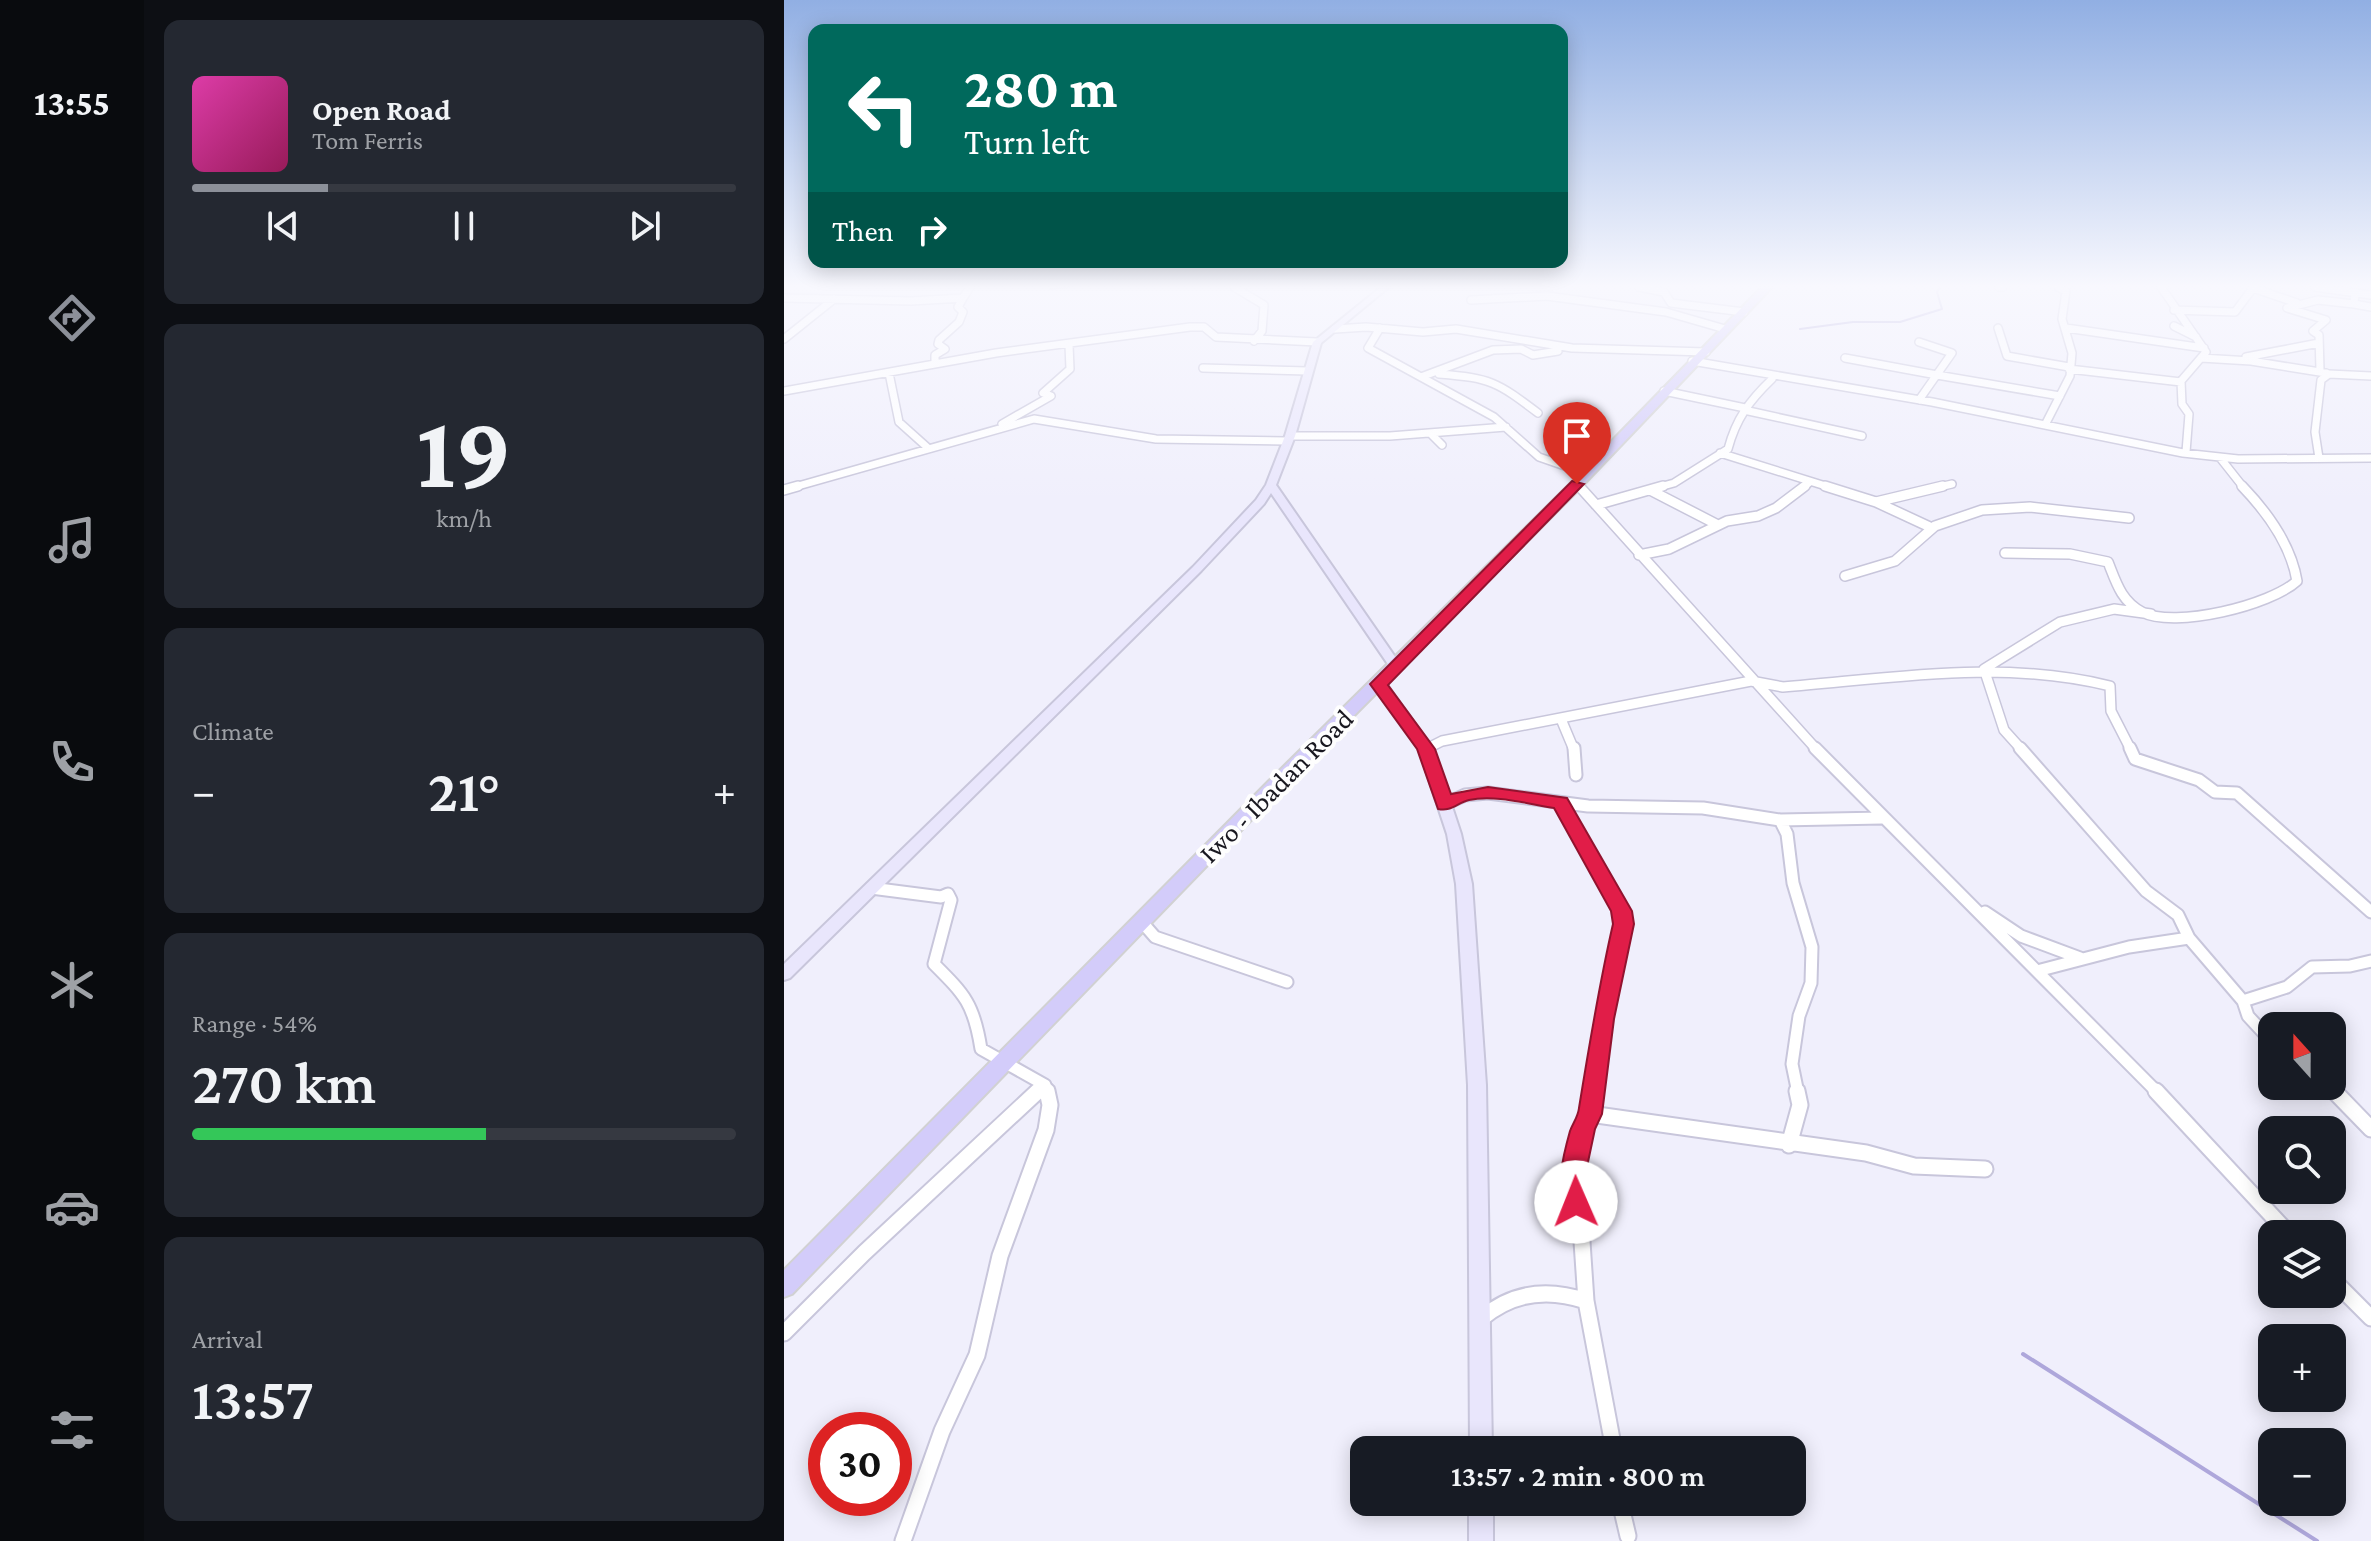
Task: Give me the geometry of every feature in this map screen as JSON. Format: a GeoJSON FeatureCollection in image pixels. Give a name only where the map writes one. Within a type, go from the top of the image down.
{"type":"FeatureCollection","features":[{"type":"Feature","properties":{"kind":"main road","name":"Iwo - Ibadan Road"},"geometry":{"type":"LineString","coordinates":[[784,1286],[1696,359]]}},
{"type":"Feature","properties":{"kind":"street"},"geometry":{"type":"LineString","coordinates":[[935,359],[935,364]]}},
{"type":"Feature","properties":{"kind":"street"},"geometry":{"type":"LineString","coordinates":[[784,391],[971,359]]}},
{"type":"Feature","properties":{"kind":"street"},"geometry":{"type":"LineString","coordinates":[[1001,425],[1051,396],[1043,393],[1070,369],[1070,359]]}},
{"type":"Feature","properties":{"kind":"street"},"geometry":{"type":"LineString","coordinates":[[787,966],[1197,569],[1264,488],[1289,438],[1311,359]]}},
{"type":"Feature","properties":{"kind":"street"},"geometry":{"type":"LineString","coordinates":[[1388,359],[1506,427],[1539,457],[1581,479],[1596,505],[1690,608],[1751,681],[1882,818],[2037,971],[2276,1220]]}},
{"type":"Feature","properties":{"kind":"street"},"geometry":{"type":"LineString","coordinates":[[1421,377],[1437,373],[1464,359]]}},
{"type":"Feature","properties":{"kind":"street"},"geometry":{"type":"LineString","coordinates":[[1708,359],[1772,379],[1919,400],[2221,459],[2371,458]]}},
{"type":"Feature","properties":{"kind":"street"},"geometry":{"type":"LineString","coordinates":[[1850,359],[2060,396]]}},
{"type":"Feature","properties":{"kind":"street"},"geometry":{"type":"LineString","coordinates":[[1919,400],[1948,359]]}},
{"type":"Feature","properties":{"kind":"street"},"geometry":{"type":"LineString","coordinates":[[2022,359],[2181,382]]}},
{"type":"Feature","properties":{"kind":"street"},"geometry":{"type":"LineString","coordinates":[[2045,425],[2060,396],[2070,359]]}},
{"type":"Feature","properties":{"kind":"street"},"geometry":{"type":"LineString","coordinates":[[2186,452],[2189,414],[2182,404],[2181,382],[2200,359]]}},
{"type":"Feature","properties":{"kind":"street"},"geometry":{"type":"LineString","coordinates":[[2214,359],[2320,370],[2329,374],[2371,376]]}},
{"type":"Feature","properties":{"kind":"street"},"geometry":{"type":"LineString","coordinates":[[2229,360],[2235,359]]}},
{"type":"Feature","properties":{"kind":"street"},"geometry":{"type":"LineString","coordinates":[[2320,359],[2320,370]]}},
{"type":"Feature","properties":{"kind":"street"},"geometry":{"type":"LineString","coordinates":[[1203,368],[1307,371]]}},
{"type":"Feature","properties":{"kind":"street"},"geometry":{"type":"LineString","coordinates":[[889,373],[896,393],[897,422],[928,448]]}},
{"type":"Feature","properties":{"kind":"street"},"geometry":{"type":"LineString","coordinates":[[1437,373],[1482,377],[1499,383],[1538,413]]}},
{"type":"Feature","properties":{"kind":"street"},"geometry":{"type":"LineString","coordinates":[[2319,458],[2315,432],[2321,380],[2329,374]]}},
{"type":"Feature","properties":{"kind":"street"},"geometry":{"type":"LineString","coordinates":[[1596,505],[1674,483],[1728,449],[1735,423],[1772,379]]}},
{"type":"Feature","properties":{"kind":"street"},"geometry":{"type":"LineString","coordinates":[[1664,391],[1862,436]]}},
{"type":"Feature","properties":{"kind":"street"},"geometry":{"type":"LineString","coordinates":[[784,490],[1001,425],[1050,419],[1133,437],[1174,441],[1289,438],[1300,433],[1351,437],[1431,434],[1506,427]]}},
{"type":"Feature","properties":{"kind":"street"},"geometry":{"type":"LineString","coordinates":[[1431,434],[1442,445]]}},
{"type":"Feature","properties":{"kind":"street"},"geometry":{"type":"LineString","coordinates":[[1720,453],[1876,502],[1932,528]]}},
{"type":"Feature","properties":{"kind":"street"},"geometry":{"type":"LineString","coordinates":[[1984,669],[2060,622],[2114,609],[2164,618],[2216,615],[2297,581],[2293,561],[2275,526],[2245,489],[2230,476],[2221,459]]}},
{"type":"Feature","properties":{"kind":"street"},"geometry":{"type":"LineString","coordinates":[[1639,555],[1669,549],[1716,524],[1776,508],[1810,482]]}},
{"type":"Feature","properties":{"kind":"street"},"geometry":{"type":"LineString","coordinates":[[1876,502],[1952,484]]}},
{"type":"Feature","properties":{"kind":"street"},"geometry":{"type":"LineString","coordinates":[[1264,488],[1396,667]]}},
{"type":"Feature","properties":{"kind":"street"},"geometry":{"type":"LineString","coordinates":[[1652,491],[1716,524]]}},
{"type":"Feature","properties":{"kind":"street"},"geometry":{"type":"LineString","coordinates":[[1845,576],[1897,561],[1932,528],[1964,514],[2016,505],[2129,518]]}},
{"type":"Feature","properties":{"kind":"street"},"geometry":{"type":"LineString","coordinates":[[2005,553],[2070,554],[2108,562],[2127,602],[2151,614]]}},
{"type":"Feature","properties":{"kind":"street"},"geometry":{"type":"LineString","coordinates":[[1984,669],[2004,730],[2146,891],[2178,915],[2189,938],[2243,1001],[2248,1016],[2258,1027]]}},
{"type":"Feature","properties":{"kind":"street"},"geometry":{"type":"LineString","coordinates":[[1426,749],[1442,741],[1751,681],[1783,687],[1984,669],[2091,679],[2110,686],[2111,711],[2135,759],[2199,780],[2215,792],[2237,793],[2271,828],[2292,840],[2307,859],[2371,912]]}},
{"type":"Feature","properties":{"kind":"street"},"geometry":{"type":"LineString","coordinates":[[1379,684],[1426,749],[1445,804],[1464,884],[1470,936],[1482,1318],[1481,1436]]}},
{"type":"Feature","properties":{"kind":"street"},"geometry":{"type":"LineString","coordinates":[[1561,719],[1574,749],[1576,775]]}},
{"type":"Feature","properties":{"kind":"street"},"geometry":{"type":"LineString","coordinates":[[1445,804],[1465,795],[1488,793],[1560,803],[1703,808],[1780,820],[1882,818]]}},
{"type":"Feature","properties":{"kind":"street"},"geometry":{"type":"LineString","coordinates":[[1560,803],[1621,911],[1623,924],[1603,1019],[1590,1114],[1583,1129],[1572,1176],[1581,1227],[1586,1301],[1611,1436]]}},
{"type":"Feature","properties":{"kind":"street"},"geometry":{"type":"LineString","coordinates":[[1780,820],[1787,834],[1793,883],[1812,947],[1811,983],[1799,1016],[1792,1064],[1800,1105],[1789,1145]]}},
{"type":"Feature","properties":{"kind":"street"},"geometry":{"type":"LineString","coordinates":[[871,888],[941,897],[948,894],[951,900],[934,964],[962,992],[976,1016],[981,1049],[1045,1085],[1050,1105],[1046,1130],[1000,1256],[977,1355],[942,1431],[903,1541]]}},
{"type":"Feature","properties":{"kind":"street"},"geometry":{"type":"LineString","coordinates":[[1968,902],[2021,936],[2080,958]]}},
{"type":"Feature","properties":{"kind":"street"},"geometry":{"type":"LineString","coordinates":[[1141,921],[1155,937],[1287,982]]}},
{"type":"Feature","properties":{"kind":"street"},"geometry":{"type":"LineString","coordinates":[[2037,971],[2080,958],[2189,938]]}},
{"type":"Feature","properties":{"kind":"street"},"geometry":{"type":"LineString","coordinates":[[2243,1001],[2287,987],[2312,967],[2350,966],[2371,961]]}},
{"type":"Feature","properties":{"kind":"street"},"geometry":{"type":"LineString","coordinates":[[784,1333],[864,1253],[1045,1085]]}},
{"type":"Feature","properties":{"kind":"street"},"geometry":{"type":"LineString","coordinates":[[2343,1100],[2371,1129]]}},
{"type":"Feature","properties":{"kind":"street"},"geometry":{"type":"LineString","coordinates":[[1590,1114],[1789,1145],[1866,1153],[1914,1166],[1985,1169]]}},
{"type":"Feature","properties":{"kind":"street"},"geometry":{"type":"LineString","coordinates":[[1482,1318],[1492,1308],[1525,1295],[1563,1292],[1586,1301]]}},
{"type":"Feature","properties":{"kind":"street"},"geometry":{"type":"LineString","coordinates":[[2346,1293],[2371,1318]]}},
{"type":"Feature","properties":{"kind":"street"},"geometry":{"type":"LineString","coordinates":[[1481,1516],[1481,1541]]}},
{"type":"Feature","properties":{"kind":"street"},"geometry":{"type":"LineString","coordinates":[[1623,1516],[1628,1536]]}},
{"type":"Feature","properties":{"kind":"waterway"},"geometry":{"type":"LineString","coordinates":[[2023,1354],[2317,1541]]}},
{"type":"Feature","properties":{"kind":"route"},"geometry":{"type":"LineString","coordinates":[[1576,1202],[1572,1176],[1583,1129],[1590,1114],[1603,1019],[1623,924],[1621,911],[1560,803],[1488,793],[1465,795],[1445,804],[1426,749],[1416,731],[1379,684],[1577,484]]}}]}
